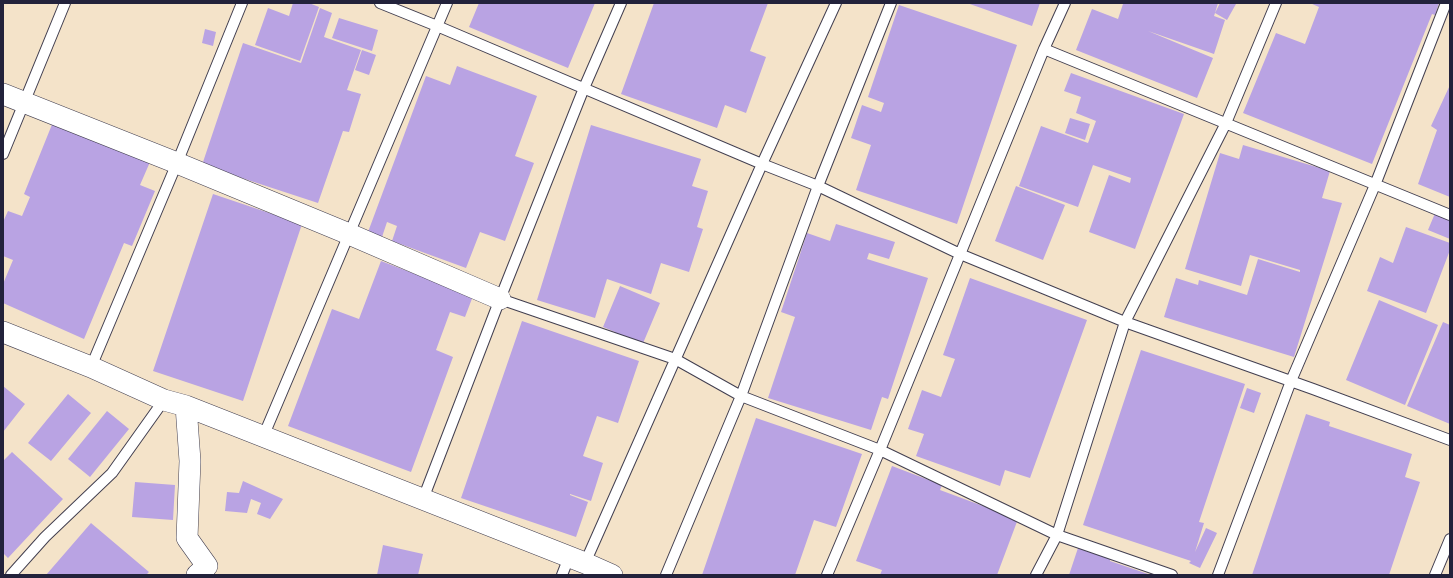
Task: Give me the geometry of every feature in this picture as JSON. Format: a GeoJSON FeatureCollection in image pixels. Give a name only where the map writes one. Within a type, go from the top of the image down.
{"type":"FeatureCollection","features":[{"type":"Feature","properties":{"kind":"street"},"geometry":{"type":"LineString","coordinates":[[3,94],[177,163],[349,234],[500,299]]}},
{"type":"Feature","properties":{"kind":"street"},"geometry":{"type":"LineString","coordinates":[[3,332],[91,367],[164,400],[186,406],[423,499],[572,565],[612,575]]}},
{"type":"Feature","properties":{"kind":"street"},"geometry":{"type":"LineString","coordinates":[[186,406],[190,461],[187,538],[207,572]]}},
{"type":"Feature","properties":{"kind":"lane"},"geometry":{"type":"LineString","coordinates":[[3,154],[65,3]]}},
{"type":"Feature","properties":{"kind":"lane"},"geometry":{"type":"LineString","coordinates":[[91,367],[177,163],[242,3]]}},
{"type":"Feature","properties":{"kind":"lane"},"geometry":{"type":"LineString","coordinates":[[380,3],[762,164],[818,186],[960,254],[1125,322],[1450,440]]}},
{"type":"Feature","properties":{"kind":"lane"},"geometry":{"type":"LineString","coordinates":[[263,437],[447,3]]}},
{"type":"Feature","properties":{"kind":"lane"},"geometry":{"type":"LineString","coordinates":[[423,499],[500,299],[584,88],[621,3]]}},
{"type":"Feature","properties":{"kind":"lane"},"geometry":{"type":"LineString","coordinates":[[572,565],[675,359],[836,3]]}},
{"type":"Feature","properties":{"kind":"lane"},"geometry":{"type":"LineString","coordinates":[[666,575],[741,396],[818,186],[891,3]]}},
{"type":"Feature","properties":{"kind":"lane"},"geometry":{"type":"LineString","coordinates":[[827,575],[880,450],[1044,49],[1065,3]]}},
{"type":"Feature","properties":{"kind":"lane"},"geometry":{"type":"LineString","coordinates":[[1036,575],[1056,535],[1125,322],[1226,123],[1276,3]]}},
{"type":"Feature","properties":{"kind":"lane"},"geometry":{"type":"LineString","coordinates":[[1218,575],[1291,382],[1375,185],[1446,3]]}},
{"type":"Feature","properties":{"kind":"lane"},"geometry":{"type":"LineString","coordinates":[[1044,49],[1450,215]]}},
{"type":"Feature","properties":{"kind":"lane"},"geometry":{"type":"LineString","coordinates":[[500,299],[675,359],[741,396],[880,450],[1056,535],[1172,575]]}},
{"type":"Feature","properties":{"kind":"lane"},"geometry":{"type":"LineString","coordinates":[[11,575],[45,538],[112,473],[164,400]]}},
{"type":"Feature","properties":{"kind":"lane"},"geometry":{"type":"LineString","coordinates":[[1435,575],[1450,539]]}},
{"type":"Feature","properties":{"kind":"building"},"geometry":{"type":"Polygon","coordinates":[[[293,3],[309,3],[319,7],[300,61],[255,45],[268,8],[289,16],[293,3]]]}},
{"type":"Feature","properties":{"kind":"building"},"geometry":{"type":"Polygon","coordinates":[[[479,3],[595,3],[568,68],[469,27],[479,3]]]}},
{"type":"Feature","properties":{"kind":"building"},"geometry":{"type":"Polygon","coordinates":[[[654,3],[768,3],[750,51],[766,57],[746,113],[725,105],[717,128],[621,94],[654,3]]]}},
{"type":"Feature","properties":{"kind":"building"},"geometry":{"type":"Polygon","coordinates":[[[967,3],[1040,3],[1032,26],[967,3]]]}},
{"type":"Feature","properties":{"kind":"building"},"geometry":{"type":"Polygon","coordinates":[[[1119,3],[1218,3],[1214,16],[1225,20],[1214,54],[1148,31],[1213,58],[1197,98],[1076,50],[1092,9],[1118,19],[1123,4],[1119,3]]]}},
{"type":"Feature","properties":{"kind":"building"},"geometry":{"type":"Polygon","coordinates":[[[1220,3],[1236,4],[1227,20],[1215,13],[1220,3]]]}},
{"type":"Feature","properties":{"kind":"building"},"geometry":{"type":"Polygon","coordinates":[[[1310,3],[1439,3],[1435,15],[1432,14],[1372,164],[1243,113],[1276,33],[1305,44],[1319,7],[1310,3]]]}},
{"type":"Feature","properties":{"kind":"building"},"geometry":{"type":"Polygon","coordinates":[[[899,5],[1017,45],[957,224],[856,190],[871,145],[851,138],[862,105],[881,112],[884,103],[868,97],[899,5]]]}},
{"type":"Feature","properties":{"kind":"building"},"geometry":{"type":"Polygon","coordinates":[[[320,8],[332,13],[324,37],[361,50],[347,90],[361,94],[349,132],[343,131],[318,203],[202,165],[243,43],[301,63],[320,8]]]}},
{"type":"Feature","properties":{"kind":"building"},"geometry":{"type":"Polygon","coordinates":[[[339,18],[378,30],[372,51],[332,38],[339,18]]]}},
{"type":"Feature","properties":{"kind":"building"},"geometry":{"type":"Polygon","coordinates":[[[205,29],[216,32],[213,46],[202,43],[205,29]]]}},
{"type":"Feature","properties":{"kind":"building"},"geometry":{"type":"Polygon","coordinates":[[[362,50],[376,55],[369,75],[355,70],[362,50]]]}},
{"type":"Feature","properties":{"kind":"building"},"geometry":{"type":"Polygon","coordinates":[[[457,66],[537,96],[515,156],[534,163],[505,241],[480,232],[466,268],[392,241],[397,226],[387,222],[382,237],[368,232],[426,76],[450,85],[457,66]]]}},
{"type":"Feature","properties":{"kind":"building"},"geometry":{"type":"Polygon","coordinates":[[[1071,73],[1184,114],[1135,249],[1089,232],[1109,175],[1130,183],[1131,178],[1093,165],[1078,207],[1019,186],[1041,126],[1088,143],[1096,121],[1076,113],[1081,97],[1064,91],[1071,73]]]}},
{"type":"Feature","properties":{"kind":"building"},"geometry":{"type":"Polygon","coordinates":[[[1450,85],[1450,197],[1418,184],[1437,130],[1431,126],[1450,85]]]}},
{"type":"Feature","properties":{"kind":"building"},"geometry":{"type":"Polygon","coordinates":[[[1070,118],[1090,124],[1085,140],[1065,133],[1070,118]]]}},
{"type":"Feature","properties":{"kind":"building"},"geometry":{"type":"Polygon","coordinates":[[[53,122],[150,162],[140,185],[155,191],[132,246],[124,243],[84,339],[3,303],[3,284],[13,260],[3,256],[3,222],[8,211],[22,216],[30,197],[24,194],[53,122]]]}},
{"type":"Feature","properties":{"kind":"building"},"geometry":{"type":"Polygon","coordinates":[[[591,125],[701,159],[692,186],[708,191],[697,227],[703,229],[689,272],[661,263],[651,294],[607,279],[595,318],[537,300],[591,125]]]}},
{"type":"Feature","properties":{"kind":"building"},"geometry":{"type":"Polygon","coordinates":[[[1243,145],[1330,171],[1322,198],[1342,203],[1294,357],[1164,317],[1176,278],[1198,285],[1199,280],[1247,295],[1258,259],[1300,272],[1300,270],[1250,255],[1241,286],[1185,269],[1220,153],[1239,159],[1243,145]]]}},
{"type":"Feature","properties":{"kind":"building"},"geometry":{"type":"Polygon","coordinates":[[[1016,186],[1065,205],[1043,260],[995,241],[1016,186]]]}},
{"type":"Feature","properties":{"kind":"building"},"geometry":{"type":"Polygon","coordinates":[[[213,194],[302,224],[243,401],[153,371],[213,194]]]}},
{"type":"Feature","properties":{"kind":"building"},"geometry":{"type":"Polygon","coordinates":[[[1436,211],[1450,217],[1450,239],[1428,230],[1436,211]]]}},
{"type":"Feature","properties":{"kind":"building"},"geometry":{"type":"Polygon","coordinates":[[[836,224],[895,242],[889,259],[869,253],[867,259],[928,278],[888,399],[882,397],[871,430],[768,398],[795,317],[781,312],[807,233],[830,241],[836,224]]]}},
{"type":"Feature","properties":{"kind":"building"},"geometry":{"type":"Polygon","coordinates":[[[1406,227],[1450,243],[1450,250],[1426,313],[1367,291],[1380,257],[1393,263],[1406,227]]]}},
{"type":"Feature","properties":{"kind":"building"},"geometry":{"type":"Polygon","coordinates":[[[381,261],[473,296],[465,317],[450,312],[436,350],[453,357],[411,472],[288,426],[332,309],[359,319],[381,261]]]}},
{"type":"Feature","properties":{"kind":"building"},"geometry":{"type":"Polygon","coordinates":[[[970,278],[1087,320],[1030,478],[1005,470],[1000,486],[916,456],[924,434],[908,429],[922,390],[941,397],[955,359],[943,355],[970,278]]]}},
{"type":"Feature","properties":{"kind":"building"},"geometry":{"type":"Polygon","coordinates":[[[620,286],[660,303],[641,348],[613,336],[615,332],[603,327],[620,286]]]}},
{"type":"Feature","properties":{"kind":"building"},"geometry":{"type":"Polygon","coordinates":[[[1379,300],[1438,325],[1405,405],[1346,380],[1379,300]]]}},
{"type":"Feature","properties":{"kind":"building"},"geometry":{"type":"Polygon","coordinates":[[[522,321],[639,361],[618,423],[597,416],[583,456],[603,463],[591,501],[570,494],[588,502],[576,537],[461,498],[522,321]]]}},
{"type":"Feature","properties":{"kind":"building"},"geometry":{"type":"Polygon","coordinates":[[[1443,322],[1450,325],[1450,424],[1407,406],[1443,322]]]}},
{"type":"Feature","properties":{"kind":"building"},"geometry":{"type":"Polygon","coordinates":[[[1141,350],[1245,384],[1199,522],[1204,523],[1195,552],[1206,528],[1217,533],[1200,568],[1189,563],[1191,561],[1083,525],[1141,350]]]}},
{"type":"Feature","properties":{"kind":"building"},"geometry":{"type":"Polygon","coordinates":[[[3,386],[25,404],[3,432],[3,386]]]}},
{"type":"Feature","properties":{"kind":"building"},"geometry":{"type":"Polygon","coordinates":[[[1247,388],[1261,393],[1254,413],[1240,408],[1247,388]]]}},
{"type":"Feature","properties":{"kind":"building"},"geometry":{"type":"Polygon","coordinates":[[[68,394],[91,413],[51,461],[28,443],[68,394]]]}},
{"type":"Feature","properties":{"kind":"building"},"geometry":{"type":"Polygon","coordinates":[[[107,411],[129,429],[90,477],[68,459],[107,411]]]}},
{"type":"Feature","properties":{"kind":"building"},"geometry":{"type":"Polygon","coordinates":[[[1306,414],[1330,422],[1329,426],[1412,454],[1405,477],[1420,482],[1389,575],[1252,575],[1306,414]]]}},
{"type":"Feature","properties":{"kind":"building"},"geometry":{"type":"Polygon","coordinates":[[[756,418],[862,454],[836,527],[814,520],[795,575],[702,575],[756,418]]]}},
{"type":"Feature","properties":{"kind":"building"},"geometry":{"type":"Polygon","coordinates":[[[12,452],[63,499],[8,558],[3,553],[3,461],[12,452]]]}},
{"type":"Feature","properties":{"kind":"building"},"geometry":{"type":"Polygon","coordinates":[[[892,466],[942,485],[940,490],[1018,519],[997,575],[880,575],[882,570],[856,561],[892,466]]]}},
{"type":"Feature","properties":{"kind":"building"},"geometry":{"type":"Polygon","coordinates":[[[243,481],[283,499],[270,519],[257,514],[261,503],[251,499],[247,513],[225,511],[227,492],[239,493],[243,481]]]}},
{"type":"Feature","properties":{"kind":"building"},"geometry":{"type":"Polygon","coordinates":[[[135,482],[175,485],[173,520],[132,517],[135,482]]]}},
{"type":"Feature","properties":{"kind":"building"},"geometry":{"type":"Polygon","coordinates":[[[91,523],[149,572],[146,575],[46,575],[91,523]]]}},
{"type":"Feature","properties":{"kind":"building"},"geometry":{"type":"Polygon","coordinates":[[[383,545],[423,554],[418,575],[377,575],[383,545]]]}},
{"type":"Feature","properties":{"kind":"building"},"geometry":{"type":"Polygon","coordinates":[[[1078,548],[1110,559],[1110,561],[1151,575],[1069,575],[1078,548]]]}}]}
